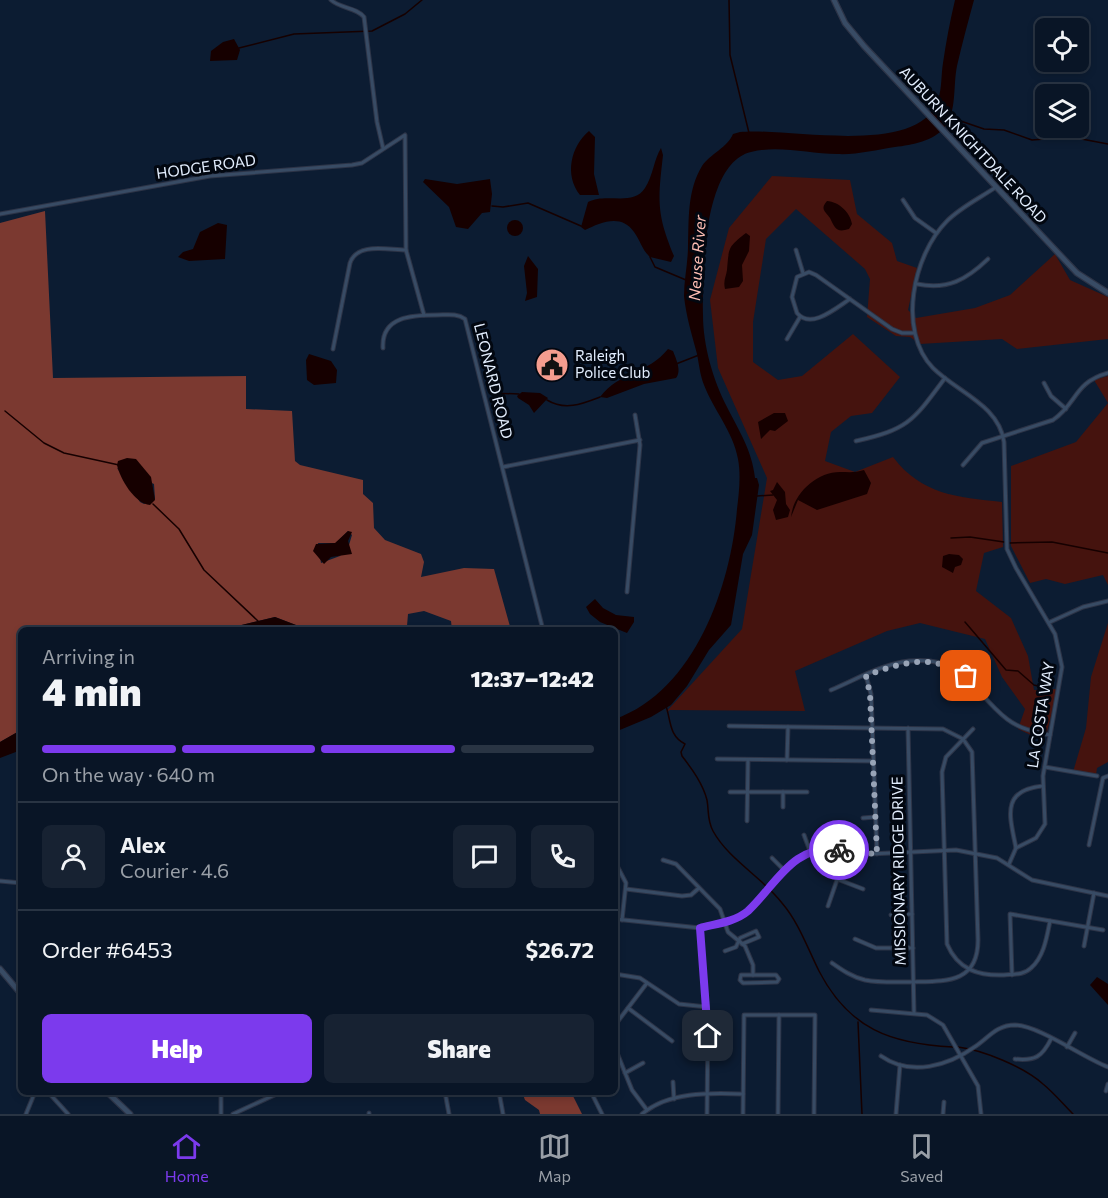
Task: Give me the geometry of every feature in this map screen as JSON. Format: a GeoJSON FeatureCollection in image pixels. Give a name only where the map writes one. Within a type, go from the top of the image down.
{"type":"FeatureCollection","features":[{"type":"Feature","properties":{"kind":"street"},"geometry":{"type":"LineString","coordinates":[[331,0],[339,6],[360,12],[364,17],[377,122],[383,148]]}},
{"type":"Feature","properties":{"kind":"street","name":"AUBURN KNIGHTDALE ROAD"},"geometry":{"type":"LineString","coordinates":[[834,0],[849,29],[914,100],[1077,273],[1108,293]]}},
{"type":"Feature","properties":{"kind":"street","name":"HODGE ROAD"},"geometry":{"type":"LineString","coordinates":[[0,214],[210,176],[352,165],[362,163],[402,135],[407,137],[406,250]]}},
{"type":"Feature","properties":{"kind":"street","name":"LA COSTA WAY"},"geometry":{"type":"LineString","coordinates":[[996,187],[956,213],[936,233],[926,253],[912,308],[914,333],[927,360],[945,378],[988,411],[1003,436],[1007,549],[1016,568],[1050,622],[1060,647],[1062,667],[1043,786],[1045,824],[1030,843],[1016,848]]}},
{"type":"Feature","properties":{"kind":"street"},"geometry":{"type":"LineString","coordinates":[[903,200],[915,218],[936,233]]}},
{"type":"Feature","properties":{"kind":"street"},"geometry":{"type":"LineString","coordinates":[[333,349],[350,263],[355,254],[363,250],[406,250],[424,315],[407,316],[392,324],[383,339],[383,348]]}},
{"type":"Feature","properties":{"kind":"street"},"geometry":{"type":"LineString","coordinates":[[796,250],[803,273]]}},
{"type":"Feature","properties":{"kind":"street"},"geometry":{"type":"LineString","coordinates":[[917,284],[937,287],[952,284],[967,278],[988,259]]}},
{"type":"Feature","properties":{"kind":"street"},"geometry":{"type":"LineString","coordinates":[[803,273],[816,275],[896,331],[914,333]]}},
{"type":"Feature","properties":{"kind":"street"},"geometry":{"type":"LineString","coordinates":[[800,317],[792,297],[796,280],[803,273]]}},
{"type":"Feature","properties":{"kind":"street"},"geometry":{"type":"LineString","coordinates":[[800,317],[817,318],[850,299]]}},
{"type":"Feature","properties":{"kind":"street","name":"LEONARD ROAD"},"geometry":{"type":"LineString","coordinates":[[424,315],[456,314],[465,319],[542,627]]}},
{"type":"Feature","properties":{"kind":"street"},"geometry":{"type":"LineString","coordinates":[[787,339],[800,317]]}},
{"type":"Feature","properties":{"kind":"street"},"geometry":{"type":"LineString","coordinates":[[963,465],[978,446],[1003,436],[1049,423],[1066,409],[1083,384],[1108,373]]}},
{"type":"Feature","properties":{"kind":"street"},"geometry":{"type":"LineString","coordinates":[[856,441],[890,433],[909,423],[945,378]]}},
{"type":"Feature","properties":{"kind":"street"},"geometry":{"type":"LineString","coordinates":[[1044,383],[1051,396],[1066,409]]}},
{"type":"Feature","properties":{"kind":"street"},"geometry":{"type":"LineString","coordinates":[[627,592],[640,440],[635,415]]}},
{"type":"Feature","properties":{"kind":"street"},"geometry":{"type":"LineString","coordinates":[[502,467],[640,440]]}},
{"type":"Feature","properties":{"kind":"street"},"geometry":{"type":"LineString","coordinates":[[1050,622],[1083,607],[1108,601]]}},
{"type":"Feature","properties":{"kind":"street"},"geometry":{"type":"LineString","coordinates":[[831,690],[910,661],[944,664],[972,681],[1013,723],[1030,731],[1051,735]]}},
{"type":"Feature","properties":{"kind":"street"},"geometry":{"type":"LineString","coordinates":[[866,676],[870,689],[877,854]]}},
{"type":"Feature","properties":{"kind":"street"},"geometry":{"type":"LineString","coordinates":[[729,726],[949,730],[963,739],[972,752],[978,952],[968,970],[959,978],[948,981],[865,980],[847,973],[832,963]]}},
{"type":"Feature","properties":{"kind":"street"},"geometry":{"type":"LineString","coordinates":[[788,727],[788,760]]}},
{"type":"Feature","properties":{"kind":"street","name":"MISSIONARY RIDGE DRIVE"},"geometry":{"type":"LineString","coordinates":[[908,728],[914,1013]]}},
{"type":"Feature","properties":{"kind":"street"},"geometry":{"type":"LineString","coordinates":[[973,729],[943,764],[946,941],[951,953],[968,970],[980,975],[1024,973],[1035,964],[1046,940],[1050,921]]}},
{"type":"Feature","properties":{"kind":"street"},"geometry":{"type":"LineString","coordinates":[[717,759],[873,760]]}},
{"type":"Feature","properties":{"kind":"street"},"geometry":{"type":"LineString","coordinates":[[747,821],[748,759]]}},
{"type":"Feature","properties":{"kind":"street"},"geometry":{"type":"LineString","coordinates":[[1045,766],[1097,776]]}},
{"type":"Feature","properties":{"kind":"street"},"geometry":{"type":"LineString","coordinates":[[1089,845],[1106,777]]}},
{"type":"Feature","properties":{"kind":"street"},"geometry":{"type":"LineString","coordinates":[[1009,864],[1016,848],[1010,820],[1011,806],[1018,793],[1024,788],[1043,786]]}},
{"type":"Feature","properties":{"kind":"street"},"geometry":{"type":"LineString","coordinates":[[1014,789],[1018,793]]}},
{"type":"Feature","properties":{"kind":"street"},"geometry":{"type":"LineString","coordinates":[[730,792],[807,792]]}},
{"type":"Feature","properties":{"kind":"street"},"geometry":{"type":"LineString","coordinates":[[783,792],[783,807]]}},
{"type":"Feature","properties":{"kind":"street"},"geometry":{"type":"LineString","coordinates":[[863,818],[875,817]]}},
{"type":"Feature","properties":{"kind":"street"},"geometry":{"type":"LineString","coordinates":[[804,835],[810,851]]}},
{"type":"Feature","properties":{"kind":"street"},"geometry":{"type":"LineString","coordinates":[[618,919],[700,928],[725,922],[748,911],[795,860],[810,851],[825,848],[877,854],[944,850],[976,854],[1009,864],[1032,880],[1108,896]]}},
{"type":"Feature","properties":{"kind":"street"},"geometry":{"type":"LineString","coordinates":[[828,906],[847,851]]}},
{"type":"Feature","properties":{"kind":"street"},"geometry":{"type":"LineString","coordinates":[[772,858],[784,870]]}},
{"type":"Feature","properties":{"kind":"street"},"geometry":{"type":"LineString","coordinates":[[663,860],[676,864],[720,909],[728,932],[746,946],[753,965],[753,975]]}},
{"type":"Feature","properties":{"kind":"street"},"geometry":{"type":"LineString","coordinates":[[618,867],[624,876],[626,889],[622,920]]}},
{"type":"Feature","properties":{"kind":"street"},"geometry":{"type":"LineString","coordinates":[[837,879],[863,889]]}},
{"type":"Feature","properties":{"kind":"street"},"geometry":{"type":"LineString","coordinates":[[0,881],[18,883]]}},
{"type":"Feature","properties":{"kind":"street"},"geometry":{"type":"LineString","coordinates":[[626,889],[685,896],[700,888]]}},
{"type":"Feature","properties":{"kind":"street"},"geometry":{"type":"LineString","coordinates":[[1084,946],[1094,893]]}},
{"type":"Feature","properties":{"kind":"street"},"geometry":{"type":"LineString","coordinates":[[891,915],[912,914]]}},
{"type":"Feature","properties":{"kind":"street"},"geometry":{"type":"LineString","coordinates":[[1012,975],[1010,914],[1103,930]]}},
{"type":"Feature","properties":{"kind":"street"},"geometry":{"type":"LineString","coordinates":[[700,928],[707,1007],[707,1114]]}},
{"type":"Feature","properties":{"kind":"street"},"geometry":{"type":"LineString","coordinates":[[725,951],[759,937],[756,931],[740,938],[740,943]]}},
{"type":"Feature","properties":{"kind":"street"},"geometry":{"type":"LineString","coordinates":[[855,939],[876,948],[913,948]]}},
{"type":"Feature","properties":{"kind":"street"},"geometry":{"type":"LineString","coordinates":[[0,969],[18,990]]}},
{"type":"Feature","properties":{"kind":"street"},"geometry":{"type":"LineString","coordinates":[[618,974],[632,975],[679,1004],[707,1007]]}},
{"type":"Feature","properties":{"kind":"street"},"geometry":{"type":"LineString","coordinates":[[741,975],[753,975],[777,975],[779,981],[741,982],[741,975]]}},
{"type":"Feature","properties":{"kind":"street"},"geometry":{"type":"LineString","coordinates":[[618,1021],[647,983]]}},
{"type":"Feature","properties":{"kind":"street"},"geometry":{"type":"LineString","coordinates":[[628,1008],[672,1041]]}},
{"type":"Feature","properties":{"kind":"street"},"geometry":{"type":"LineString","coordinates":[[871,1010],[881,1013],[914,1013],[931,1016],[943,1025],[978,1086],[981,1114]]}},
{"type":"Feature","properties":{"kind":"street"},"geometry":{"type":"LineString","coordinates":[[743,1114],[744,1015],[815,1015],[814,1114]]}},
{"type":"Feature","properties":{"kind":"street"},"geometry":{"type":"LineString","coordinates":[[778,1114],[779,1015]]}},
{"type":"Feature","properties":{"kind":"street"},"geometry":{"type":"LineString","coordinates":[[881,1056],[900,1065],[929,1068],[973,1048],[994,1031],[1010,1025],[1029,1028],[1108,1067]]}},
{"type":"Feature","properties":{"kind":"street"},"geometry":{"type":"LineString","coordinates":[[1068,1047],[1075,1033]]}},
{"type":"Feature","properties":{"kind":"street"},"geometry":{"type":"LineString","coordinates":[[1015,1059],[1038,1058],[1051,1039]]}},
{"type":"Feature","properties":{"kind":"street"},"geometry":{"type":"LineString","coordinates":[[618,1056],[632,1090],[646,1110]]}},
{"type":"Feature","properties":{"kind":"street"},"geometry":{"type":"LineString","coordinates":[[625,1073],[643,1063]]}},
{"type":"Feature","properties":{"kind":"street"},"geometry":{"type":"LineString","coordinates":[[896,1114],[900,1065]]}},
{"type":"Feature","properties":{"kind":"street"},"geometry":{"type":"LineString","coordinates":[[673,1082],[674,1099]]}},
{"type":"Feature","properties":{"kind":"street"},"geometry":{"type":"LineString","coordinates":[[1106,1090],[1108,1084]]}},
{"type":"Feature","properties":{"kind":"street"},"geometry":{"type":"LineString","coordinates":[[642,1114],[646,1110],[674,1099],[707,1094],[743,1094]]}},
{"type":"Feature","properties":{"kind":"street"},"geometry":{"type":"LineString","coordinates":[[26,1114],[33,1095]]}},
{"type":"Feature","properties":{"kind":"street"},"geometry":{"type":"LineString","coordinates":[[51,1095],[68,1114]]}},
{"type":"Feature","properties":{"kind":"street"},"geometry":{"type":"LineString","coordinates":[[110,1095],[130,1114]]}},
{"type":"Feature","properties":{"kind":"street"},"geometry":{"type":"LineString","coordinates":[[221,1095],[221,1114]]}},
{"type":"Feature","properties":{"kind":"street"},"geometry":{"type":"LineString","coordinates":[[233,1114],[274,1095]]}},
{"type":"Feature","properties":{"kind":"street"},"geometry":{"type":"LineString","coordinates":[[446,1095],[450,1114]]}},
{"type":"Feature","properties":{"kind":"street"},"geometry":{"type":"LineString","coordinates":[[500,1095],[503,1114]]}},
{"type":"Feature","properties":{"kind":"street"},"geometry":{"type":"LineString","coordinates":[[592,1095],[602,1114]]}},
{"type":"Feature","properties":{"kind":"street"},"geometry":{"type":"LineString","coordinates":[[943,1114],[944,1102]]}},
{"type":"Feature","properties":{"kind":"shaded area"},"geometry":{"type":"Polygon","coordinates":[[[772,176],[850,180],[857,214],[892,243],[897,261],[917,268],[908,310],[916,318],[975,308],[1010,295],[1055,254],[1070,280],[1108,297],[1108,339],[1017,349],[1002,339],[920,344],[910,337],[896,336],[867,317],[870,279],[865,269],[796,209],[766,239],[753,322],[753,362],[778,380],[802,376],[853,334],[900,377],[872,413],[851,416],[831,432],[825,461],[855,472],[893,457],[904,470],[928,487],[955,496],[1002,502],[1003,547],[984,553],[976,591],[1011,618],[1028,656],[1034,690],[1058,689],[1046,736],[1033,736],[1018,729],[1025,709],[1002,677],[985,639],[920,623],[887,631],[795,671],[805,711],[670,710],[666,712],[742,629],[767,478],[718,368],[710,300],[729,228],[772,176]]]}},
{"type":"Feature","properties":{"kind":"shaded area"},"geometry":{"type":"Polygon","coordinates":[[[45,211],[53,378],[246,376],[246,409],[292,411],[295,461],[300,465],[363,480],[363,494],[373,503],[374,528],[385,540],[421,554],[424,562],[421,577],[464,568],[494,569],[510,627],[452,627],[451,621],[424,611],[408,614],[409,627],[301,627],[275,617],[233,627],[18,627],[18,732],[0,742],[0,223],[45,211]],[[117,468],[140,502],[144,504],[155,499],[154,484],[117,468]],[[348,531],[336,543],[318,543],[321,563],[340,556],[349,545],[352,535],[348,531]]]}},
{"type":"Feature","properties":{"kind":"shaded area"},"geometry":{"type":"Polygon","coordinates":[[[1108,376],[1108,403],[1094,380],[1108,376]]]}},
{"type":"Feature","properties":{"kind":"shaded area"},"geometry":{"type":"Polygon","coordinates":[[[1108,403],[1108,585],[1103,575],[1065,584],[1046,579],[1030,583],[1011,546],[1011,466],[1076,442],[1108,403]]]}},
{"type":"Feature","properties":{"kind":"shaded area"},"geometry":{"type":"Polygon","coordinates":[[[1108,623],[1108,762],[1097,768],[1096,775],[1073,772],[1086,728],[1091,677],[1108,623]]]}},
{"type":"Feature","properties":{"kind":"shaded area"},"geometry":{"type":"Polygon","coordinates":[[[523,1095],[572,1095],[582,1114],[540,1114],[539,1110],[525,1100],[523,1095]]]}},
{"type":"Feature","properties":{"kind":"water","name":"Neuse River"},"geometry":{"type":"Polygon","coordinates":[[[955,0],[974,0],[957,66],[949,121],[935,136],[915,143],[859,153],[826,154],[772,149],[751,152],[735,161],[723,176],[714,198],[705,249],[703,326],[713,374],[748,450],[759,485],[752,535],[743,554],[731,625],[709,650],[687,686],[671,705],[651,717],[618,731],[618,718],[643,705],[667,685],[687,660],[704,632],[727,570],[733,539],[739,484],[736,449],[703,381],[684,296],[691,195],[697,176],[705,162],[731,139],[733,134],[740,132],[849,136],[906,129],[926,118],[938,100],[945,47],[955,0]]]}},
{"type":"Feature","properties":{"kind":"water"},"geometry":{"type":"Polygon","coordinates":[[[234,39],[240,50],[237,60],[210,61],[211,51],[223,42],[234,39]]]}},
{"type":"Feature","properties":{"kind":"water"},"geometry":{"type":"Polygon","coordinates":[[[589,131],[595,137],[594,174],[599,195],[580,195],[572,179],[574,153],[589,131]]]}},
{"type":"Feature","properties":{"kind":"water"},"geometry":{"type":"Polygon","coordinates":[[[661,148],[663,155],[660,206],[664,228],[674,256],[671,262],[650,257],[634,232],[623,223],[610,221],[585,230],[581,227],[588,202],[603,198],[634,197],[640,194],[648,183],[661,148]]]}},
{"type":"Feature","properties":{"kind":"water"},"geometry":{"type":"Polygon","coordinates":[[[425,179],[457,184],[490,179],[492,194],[490,212],[482,213],[468,229],[456,227],[449,207],[423,182],[425,179]]]}},
{"type":"Feature","properties":{"kind":"water"},"geometry":{"type":"Polygon","coordinates":[[[827,201],[836,203],[846,212],[852,224],[849,229],[839,230],[835,227],[824,210],[827,201]]]}},
{"type":"Feature","properties":{"kind":"water"},"geometry":{"type":"Polygon","coordinates":[[[515,220],[523,228],[515,236],[507,228],[515,220]]]}},
{"type":"Feature","properties":{"kind":"water"},"geometry":{"type":"Polygon","coordinates":[[[218,223],[227,225],[225,259],[189,261],[178,257],[183,252],[193,249],[200,232],[218,223]]]}},
{"type":"Feature","properties":{"kind":"water"},"geometry":{"type":"Polygon","coordinates":[[[746,233],[750,236],[749,251],[742,265],[743,281],[739,287],[725,289],[724,281],[731,248],[746,233]]]}},
{"type":"Feature","properties":{"kind":"water"},"geometry":{"type":"Polygon","coordinates":[[[528,256],[538,269],[537,297],[525,301],[527,293],[524,266],[528,256]]]}},
{"type":"Feature","properties":{"kind":"water"},"geometry":{"type":"Polygon","coordinates":[[[668,349],[673,351],[678,365],[676,378],[644,384],[607,398],[600,397],[616,382],[652,363],[668,349]]]}},
{"type":"Feature","properties":{"kind":"water"},"geometry":{"type":"Polygon","coordinates":[[[309,354],[331,361],[337,370],[336,383],[314,385],[307,380],[306,360],[309,354]]]}},
{"type":"Feature","properties":{"kind":"water"},"geometry":{"type":"Polygon","coordinates":[[[522,392],[540,393],[548,398],[534,413],[529,405],[518,398],[517,396],[522,392]]]}},
{"type":"Feature","properties":{"kind":"water"},"geometry":{"type":"Polygon","coordinates":[[[774,413],[785,413],[788,421],[775,431],[770,430],[761,439],[758,422],[774,413]]]}},
{"type":"Feature","properties":{"kind":"water"},"geometry":{"type":"Polygon","coordinates":[[[127,458],[136,459],[151,477],[155,500],[150,505],[144,504],[134,496],[121,477],[118,461],[127,458]]]}},
{"type":"Feature","properties":{"kind":"water"},"geometry":{"type":"Polygon","coordinates":[[[864,470],[871,483],[867,494],[817,510],[798,500],[791,517],[796,500],[814,480],[831,473],[864,470]]]}},
{"type":"Feature","properties":{"kind":"water"},"geometry":{"type":"Polygon","coordinates":[[[777,482],[785,492],[786,504],[790,510],[788,517],[776,520],[773,510],[777,500],[770,491],[777,482]]]}},
{"type":"Feature","properties":{"kind":"water"},"geometry":{"type":"Polygon","coordinates":[[[348,531],[352,532],[348,541],[352,554],[331,557],[324,564],[313,551],[316,544],[335,543],[348,531]]]}},
{"type":"Feature","properties":{"kind":"water"},"geometry":{"type":"Polygon","coordinates":[[[959,555],[963,559],[961,565],[955,567],[953,573],[942,567],[943,556],[959,555]]]}},
{"type":"Feature","properties":{"kind":"water"},"geometry":{"type":"Polygon","coordinates":[[[595,599],[603,608],[616,615],[634,617],[634,622],[627,633],[618,629],[618,627],[600,622],[590,614],[586,607],[595,599]]]}},
{"type":"Feature","properties":{"kind":"water"},"geometry":{"type":"Polygon","coordinates":[[[275,617],[301,627],[233,627],[275,617]]]}},
{"type":"Feature","properties":{"kind":"water"},"geometry":{"type":"Polygon","coordinates":[[[18,732],[18,751],[0,758],[0,742],[18,732]]]}},
{"type":"Feature","properties":{"kind":"water"},"geometry":{"type":"Polygon","coordinates":[[[1097,977],[1108,984],[1108,1005],[1090,985],[1097,977]]]}},
{"type":"Feature","properties":{"kind":"waterway"},"geometry":{"type":"LineString","coordinates":[[239,48],[294,34],[372,31],[405,14],[422,0]]}},
{"type":"Feature","properties":{"kind":"waterway"},"geometry":{"type":"LineString","coordinates":[[729,0],[730,55],[749,133]]}},
{"type":"Feature","properties":{"kind":"waterway"},"geometry":{"type":"LineString","coordinates":[[949,117],[984,129],[1004,130],[1032,140],[1071,137],[1108,144]]}},
{"type":"Feature","properties":{"kind":"waterway"},"geometry":{"type":"LineString","coordinates":[[492,206],[503,207],[528,203],[581,226]]}},
{"type":"Feature","properties":{"kind":"waterway","name":"Neuse River"},"geometry":{"type":"LineString","coordinates":[[650,257],[655,267],[686,280]]}},
{"type":"Feature","properties":{"kind":"waterway"},"geometry":{"type":"LineString","coordinates":[[676,364],[699,355]]}},
{"type":"Feature","properties":{"kind":"waterway"},"geometry":{"type":"LineString","coordinates":[[491,393],[519,394]]}},
{"type":"Feature","properties":{"kind":"waterway"},"geometry":{"type":"LineString","coordinates":[[547,400],[567,406],[600,397]]}},
{"type":"Feature","properties":{"kind":"waterway"},"geometry":{"type":"LineString","coordinates":[[5,411],[44,443],[64,453],[119,465]]}},
{"type":"Feature","properties":{"kind":"waterway"},"geometry":{"type":"LineString","coordinates":[[757,496],[773,495]]}},
{"type":"Feature","properties":{"kind":"waterway"},"geometry":{"type":"LineString","coordinates":[[153,504],[179,529],[204,570],[258,621]]}},
{"type":"Feature","properties":{"kind":"waterway"},"geometry":{"type":"LineString","coordinates":[[951,538],[970,537],[1004,542]]}},
{"type":"Feature","properties":{"kind":"waterway"},"geometry":{"type":"LineString","coordinates":[[1010,543],[1052,542],[1108,553]]}},
{"type":"Feature","properties":{"kind":"waterway"},"geometry":{"type":"LineString","coordinates":[[965,622],[1006,670],[1018,671],[1034,685],[1050,689],[1052,693]]}},
{"type":"Feature","properties":{"kind":"waterway"},"geometry":{"type":"LineString","coordinates":[[666,706],[671,728],[676,737],[685,744],[681,752],[682,756],[697,777],[705,794],[713,831],[728,851],[765,885],[788,911],[819,971],[844,1007],[858,1020],[891,1037],[910,1042],[953,1047]]}},
{"type":"Feature","properties":{"kind":"waterway"},"geometry":{"type":"LineString","coordinates":[[858,1022],[862,1114]]}},
{"type":"Feature","properties":{"kind":"waterway"},"geometry":{"type":"LineString","coordinates":[[958,1047],[991,1056],[1025,1071],[1047,1087],[1073,1114]]}},
{"type":"Feature","properties":{"kind":"way so far"},"geometry":{"type":"LineString","coordinates":[[839,850],[877,854],[870,694],[866,676],[899,663],[919,661],[944,664],[966,676]]}},
{"type":"Feature","properties":{"kind":"place","name":"Raleigh Police Club"},"geometry":{"type":"Point","coordinates":[552,365]}},
{"type":"Feature","properties":{"kind":"route"},"geometry":{"type":"LineString","coordinates":[[708,1036],[700,928],[725,922],[748,911],[784,870],[803,854],[825,848],[839,850]]}}]}
